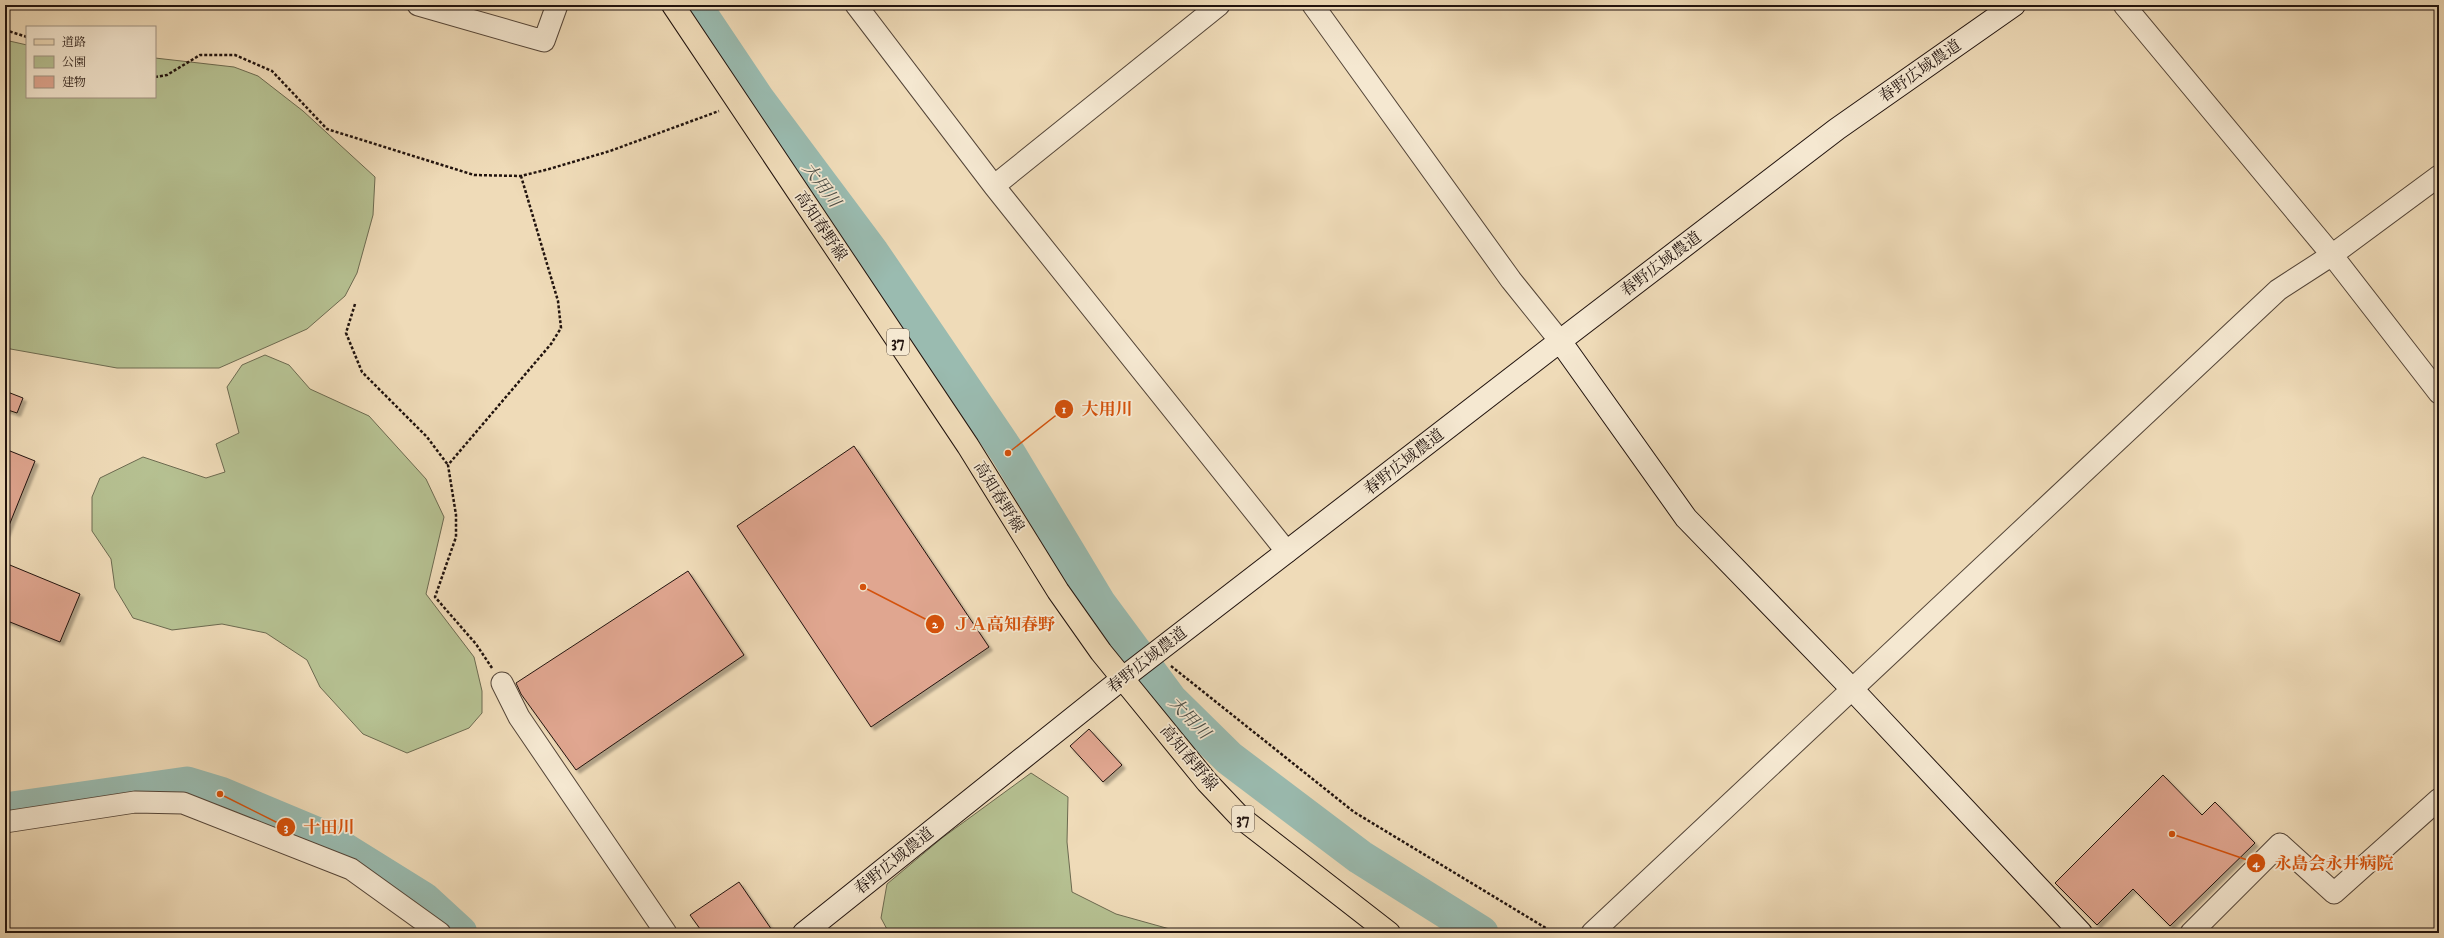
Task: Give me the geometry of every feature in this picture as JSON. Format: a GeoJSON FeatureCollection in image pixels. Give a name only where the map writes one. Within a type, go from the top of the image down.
{"type":"FeatureCollection","features":[{"type":"Feature","properties":{"kind":"main road","name":"高知春野線"},"geometry":{"type":"LineString","coordinates":[[673,5],[968,446],[1058,591],[1123,678],[1207,782],[1240,817],[1388,933]]}},
{"type":"Feature","properties":{"kind":"street"},"geometry":{"type":"LineString","coordinates":[[418,5],[544,41],[557,5]]}},
{"type":"Feature","properties":{"kind":"street"},"geometry":{"type":"LineString","coordinates":[[856,5],[994,186],[1287,552]]}},
{"type":"Feature","properties":{"kind":"street"},"geometry":{"type":"LineString","coordinates":[[994,186],[1219,5]]}},
{"type":"Feature","properties":{"kind":"street"},"geometry":{"type":"LineString","coordinates":[[1313,5],[1511,280],[1560,341],[1686,518],[1853,690],[2081,933]]}},
{"type":"Feature","properties":{"kind":"street","name":"春野広域農道"},"geometry":{"type":"LineString","coordinates":[[804,933],[1123,678],[1560,341],[1837,129],[2014,5]]}},
{"type":"Feature","properties":{"kind":"street"},"geometry":{"type":"LineString","coordinates":[[2124,5],[2332,255],[2439,393]]}},
{"type":"Feature","properties":{"kind":"street"},"geometry":{"type":"LineString","coordinates":[[1592,933],[1853,690],[1956,590],[2278,290],[2332,255],[2439,176]]}},
{"type":"Feature","properties":{"kind":"street"},"geometry":{"type":"LineString","coordinates":[[502,683],[518,717],[666,933]]}},
{"type":"Feature","properties":{"kind":"street"},"geometry":{"type":"LineString","coordinates":[[2191,933],[2280,844],[2334,893],[2439,799]]}},
{"type":"Feature","properties":{"kind":"street"},"geometry":{"type":"LineString","coordinates":[[5,822],[135,802],[183,803],[351,869],[440,933]]}},
{"type":"Feature","properties":{"kind":"path"},"geometry":{"type":"LineString","coordinates":[[5,30],[26,37]]}},
{"type":"Feature","properties":{"kind":"path"},"geometry":{"type":"LineString","coordinates":[[156,77],[167,75],[200,55],[235,55],[272,71],[327,129],[474,175],[521,176],[610,151],[738,104]]}},
{"type":"Feature","properties":{"kind":"path"},"geometry":{"type":"LineString","coordinates":[[448,466],[552,344],[561,328],[558,301],[521,176]]}},
{"type":"Feature","properties":{"kind":"path"},"geometry":{"type":"LineString","coordinates":[[355,304],[346,333],[362,372],[427,437],[448,466],[456,515],[456,536],[435,597],[476,644],[502,683]]}},
{"type":"Feature","properties":{"kind":"path"},"geometry":{"type":"LineString","coordinates":[[1155,654],[1354,812],[1554,933]]}},
{"type":"Feature","properties":{"kind":"green space"},"geometry":{"type":"Polygon","coordinates":[[[5,40],[26,45],[26,98],[156,98],[156,58],[234,67],[258,76],[303,111],[375,177],[373,215],[357,273],[345,296],[307,329],[219,368],[117,368],[5,348],[5,40]]]}},
{"type":"Feature","properties":{"kind":"green space"},"geometry":{"type":"Polygon","coordinates":[[[265,355],[289,365],[310,389],[369,416],[426,479],[444,517],[426,594],[474,657],[482,691],[482,713],[469,728],[407,753],[363,734],[320,687],[307,660],[266,633],[222,624],[172,630],[133,618],[115,588],[111,559],[92,531],[92,497],[100,478],[143,457],[206,478],[225,472],[216,444],[239,433],[227,387],[242,365],[265,355]]]}},
{"type":"Feature","properties":{"kind":"green space"},"geometry":{"type":"Polygon","coordinates":[[[1031,773],[1068,797],[1067,842],[1072,892],[1116,914],[1184,933],[889,933],[881,918],[887,884],[942,838],[1031,773]]]}},
{"type":"Feature","properties":{"kind":"building"},"geometry":{"type":"Polygon","coordinates":[[[5,391],[23,398],[17,413],[5,409],[5,391]]]}},
{"type":"Feature","properties":{"kind":"building"},"geometry":{"type":"Polygon","coordinates":[[[854,446],[989,647],[871,727],[737,526],[854,446]]]}},
{"type":"Feature","properties":{"kind":"building"},"geometry":{"type":"Polygon","coordinates":[[[5,449],[35,461],[6,533],[5,533],[5,449]]]}},
{"type":"Feature","properties":{"kind":"building"},"geometry":{"type":"Polygon","coordinates":[[[5,563],[80,594],[60,642],[5,620],[5,563]]]}},
{"type":"Feature","properties":{"kind":"building"},"geometry":{"type":"Polygon","coordinates":[[[688,571],[744,655],[576,770],[521,694],[516,683],[688,571]]]}},
{"type":"Feature","properties":{"kind":"building"},"geometry":{"type":"Polygon","coordinates":[[[1089,729],[1122,765],[1103,782],[1070,746],[1089,729]]]}},
{"type":"Feature","properties":{"kind":"building"},"geometry":{"type":"Polygon","coordinates":[[[2163,775],[2202,815],[2215,802],[2255,843],[2170,926],[2133,889],[2097,925],[2055,883],[2163,775]]]}},
{"type":"Feature","properties":{"kind":"building"},"geometry":{"type":"Polygon","coordinates":[[[739,882],[774,933],[703,933],[690,915],[739,882]]]}},
{"type":"Feature","properties":{"kind":"waterway","name":"大用川"},"geometry":{"type":"LineString","coordinates":[[694,5],[757,99],[872,253],[1008,453],[1099,604],[1170,700],[1229,758],[1360,857],[1481,933]]}},
{"type":"Feature","properties":{"kind":"waterway"},"geometry":{"type":"LineString","coordinates":[[5,810],[187,784],[220,794],[325,838],[423,899],[460,933]]}},
{"type":"Feature","properties":{"kind":"place","name":"大用川"},"geometry":{"type":"Point","coordinates":[1008,453]}},
{"type":"Feature","properties":{"kind":"place","name":"ＪＡ高知春野"},"geometry":{"type":"Point","coordinates":[863,587]}},
{"type":"Feature","properties":{"kind":"place","name":"十田川"},"geometry":{"type":"Point","coordinates":[220,794]}},
{"type":"Feature","properties":{"kind":"place","name":"永島会永井病院"},"geometry":{"type":"Point","coordinates":[2172,834]}}]}
